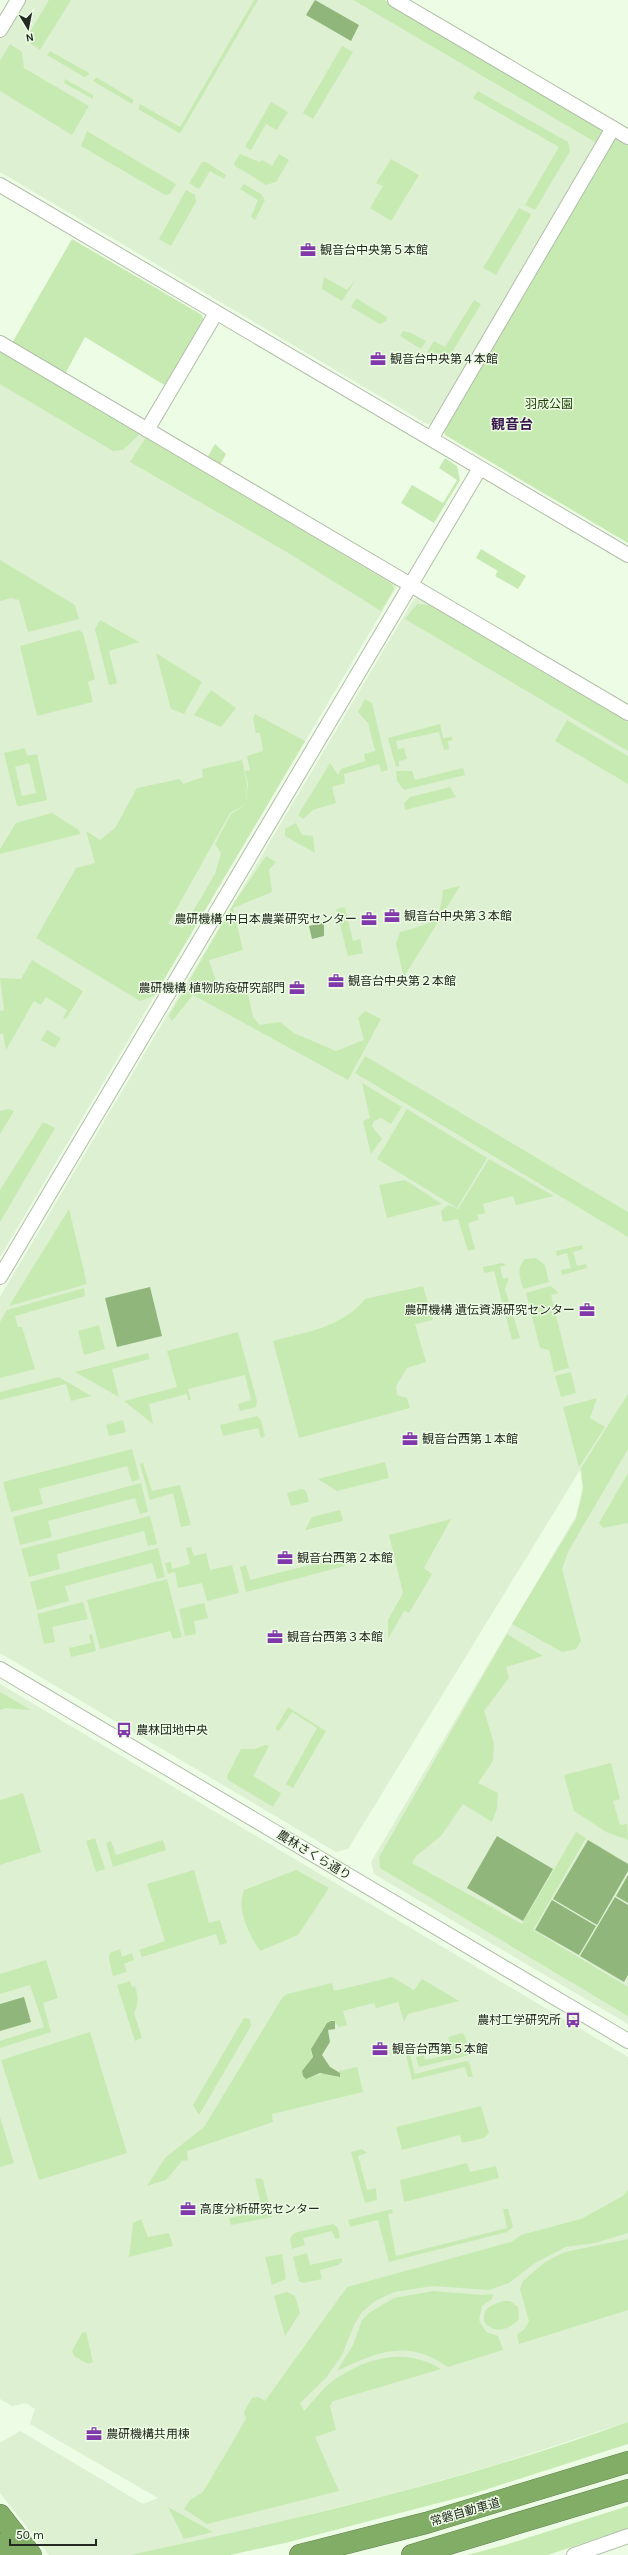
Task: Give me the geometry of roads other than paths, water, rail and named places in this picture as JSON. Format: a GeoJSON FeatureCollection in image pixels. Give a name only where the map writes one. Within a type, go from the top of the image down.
{"type":"FeatureCollection","features":[{"type":"Feature","properties":{"kind":"highway","name":"常磐自動車道"},"geometry":{"type":"LineString","coordinates":[[300,2555],[426,2523],[628,2462]]}},
{"type":"Feature","properties":{"kind":"highway"},"geometry":{"type":"LineString","coordinates":[[412,2555],[628,2490]]}},
{"type":"Feature","properties":{"kind":"highway"},"geometry":{"type":"LineString","coordinates":[[0,2515],[31,2555]]}},
{"type":"Feature","properties":{"kind":"highway"},"geometry":{"type":"LineString","coordinates":[[0,2544],[8,2555]]}},
{"type":"Feature","properties":{"kind":"street"},"geometry":{"type":"LineString","coordinates":[[0,30],[18,0]]}},
{"type":"Feature","properties":{"kind":"street"},"geometry":{"type":"LineString","coordinates":[[395,0],[628,137]]}},
{"type":"Feature","properties":{"kind":"street"},"geometry":{"type":"LineString","coordinates":[[431,439],[613,128]]}},
{"type":"Feature","properties":{"kind":"street"},"geometry":{"type":"LineString","coordinates":[[0,184],[628,555]]}},
{"type":"Feature","properties":{"kind":"street"},"geometry":{"type":"LineString","coordinates":[[147,430],[216,312]]}},
{"type":"Feature","properties":{"kind":"street"},"geometry":{"type":"LineString","coordinates":[[0,343],[628,713]]}},
{"type":"Feature","properties":{"kind":"street"},"geometry":{"type":"LineString","coordinates":[[0,1277],[480,468]]}},
{"type":"Feature","properties":{"kind":"street","name":"農林さくら通り"},"geometry":{"type":"LineString","coordinates":[[0,1669],[628,2041]]}},
{"type":"Feature","properties":{"kind":"street"},"geometry":{"type":"LineString","coordinates":[[574,2555],[628,2536]]}},
{"type":"Feature","properties":{"kind":"place","name":"観音台中央第５本館"},"geometry":{"type":"Point","coordinates":[308,250]}},
{"type":"Feature","properties":{"kind":"place","name":"観音台中央第４本館"},"geometry":{"type":"Point","coordinates":[378,359]}},
{"type":"Feature","properties":{"kind":"place","name":"観音台中央第３本館"},"geometry":{"type":"Point","coordinates":[392,916]}},
{"type":"Feature","properties":{"kind":"place","name":"農研機構 中日本農業研究センター"},"geometry":{"type":"Point","coordinates":[369,919]}},
{"type":"Feature","properties":{"kind":"place","name":"観音台中央第２本館"},"geometry":{"type":"Point","coordinates":[336,981]}},
{"type":"Feature","properties":{"kind":"place","name":"農研機構 植物防疫研究部門"},"geometry":{"type":"Point","coordinates":[297,988]}},
{"type":"Feature","properties":{"kind":"place","name":"農研機構 遺伝資源研究センター"},"geometry":{"type":"Point","coordinates":[587,1310]}},
{"type":"Feature","properties":{"kind":"place","name":"観音台西第１本館"},"geometry":{"type":"Point","coordinates":[410,1439]}},
{"type":"Feature","properties":{"kind":"place","name":"観音台西第２本館"},"geometry":{"type":"Point","coordinates":[285,1558]}},
{"type":"Feature","properties":{"kind":"place","name":"観音台西第３本館"},"geometry":{"type":"Point","coordinates":[275,1637]}},
{"type":"Feature","properties":{"kind":"place","name":"農林団地中央"},"geometry":{"type":"Point","coordinates":[124,1730]}},
{"type":"Feature","properties":{"kind":"place","name":"農村工学研究所"},"geometry":{"type":"Point","coordinates":[573,2020]}},
{"type":"Feature","properties":{"kind":"place","name":"観音台西第５本館"},"geometry":{"type":"Point","coordinates":[380,2049]}},
{"type":"Feature","properties":{"kind":"place","name":"高度分析研究センター"},"geometry":{"type":"Point","coordinates":[188,2209]}},
{"type":"Feature","properties":{"kind":"place","name":"農研機構共用棟"},"geometry":{"type":"Point","coordinates":[94,2434]}},
{"type":"Feature","properties":{"kind":"district","name":"観音台"},"geometry":{"type":"Point","coordinates":[512,424]}},
{"type":"Feature","properties":{"kind":"park label","name":"羽成公園"},"geometry":{"type":"Point","coordinates":[549,404]}}]}
